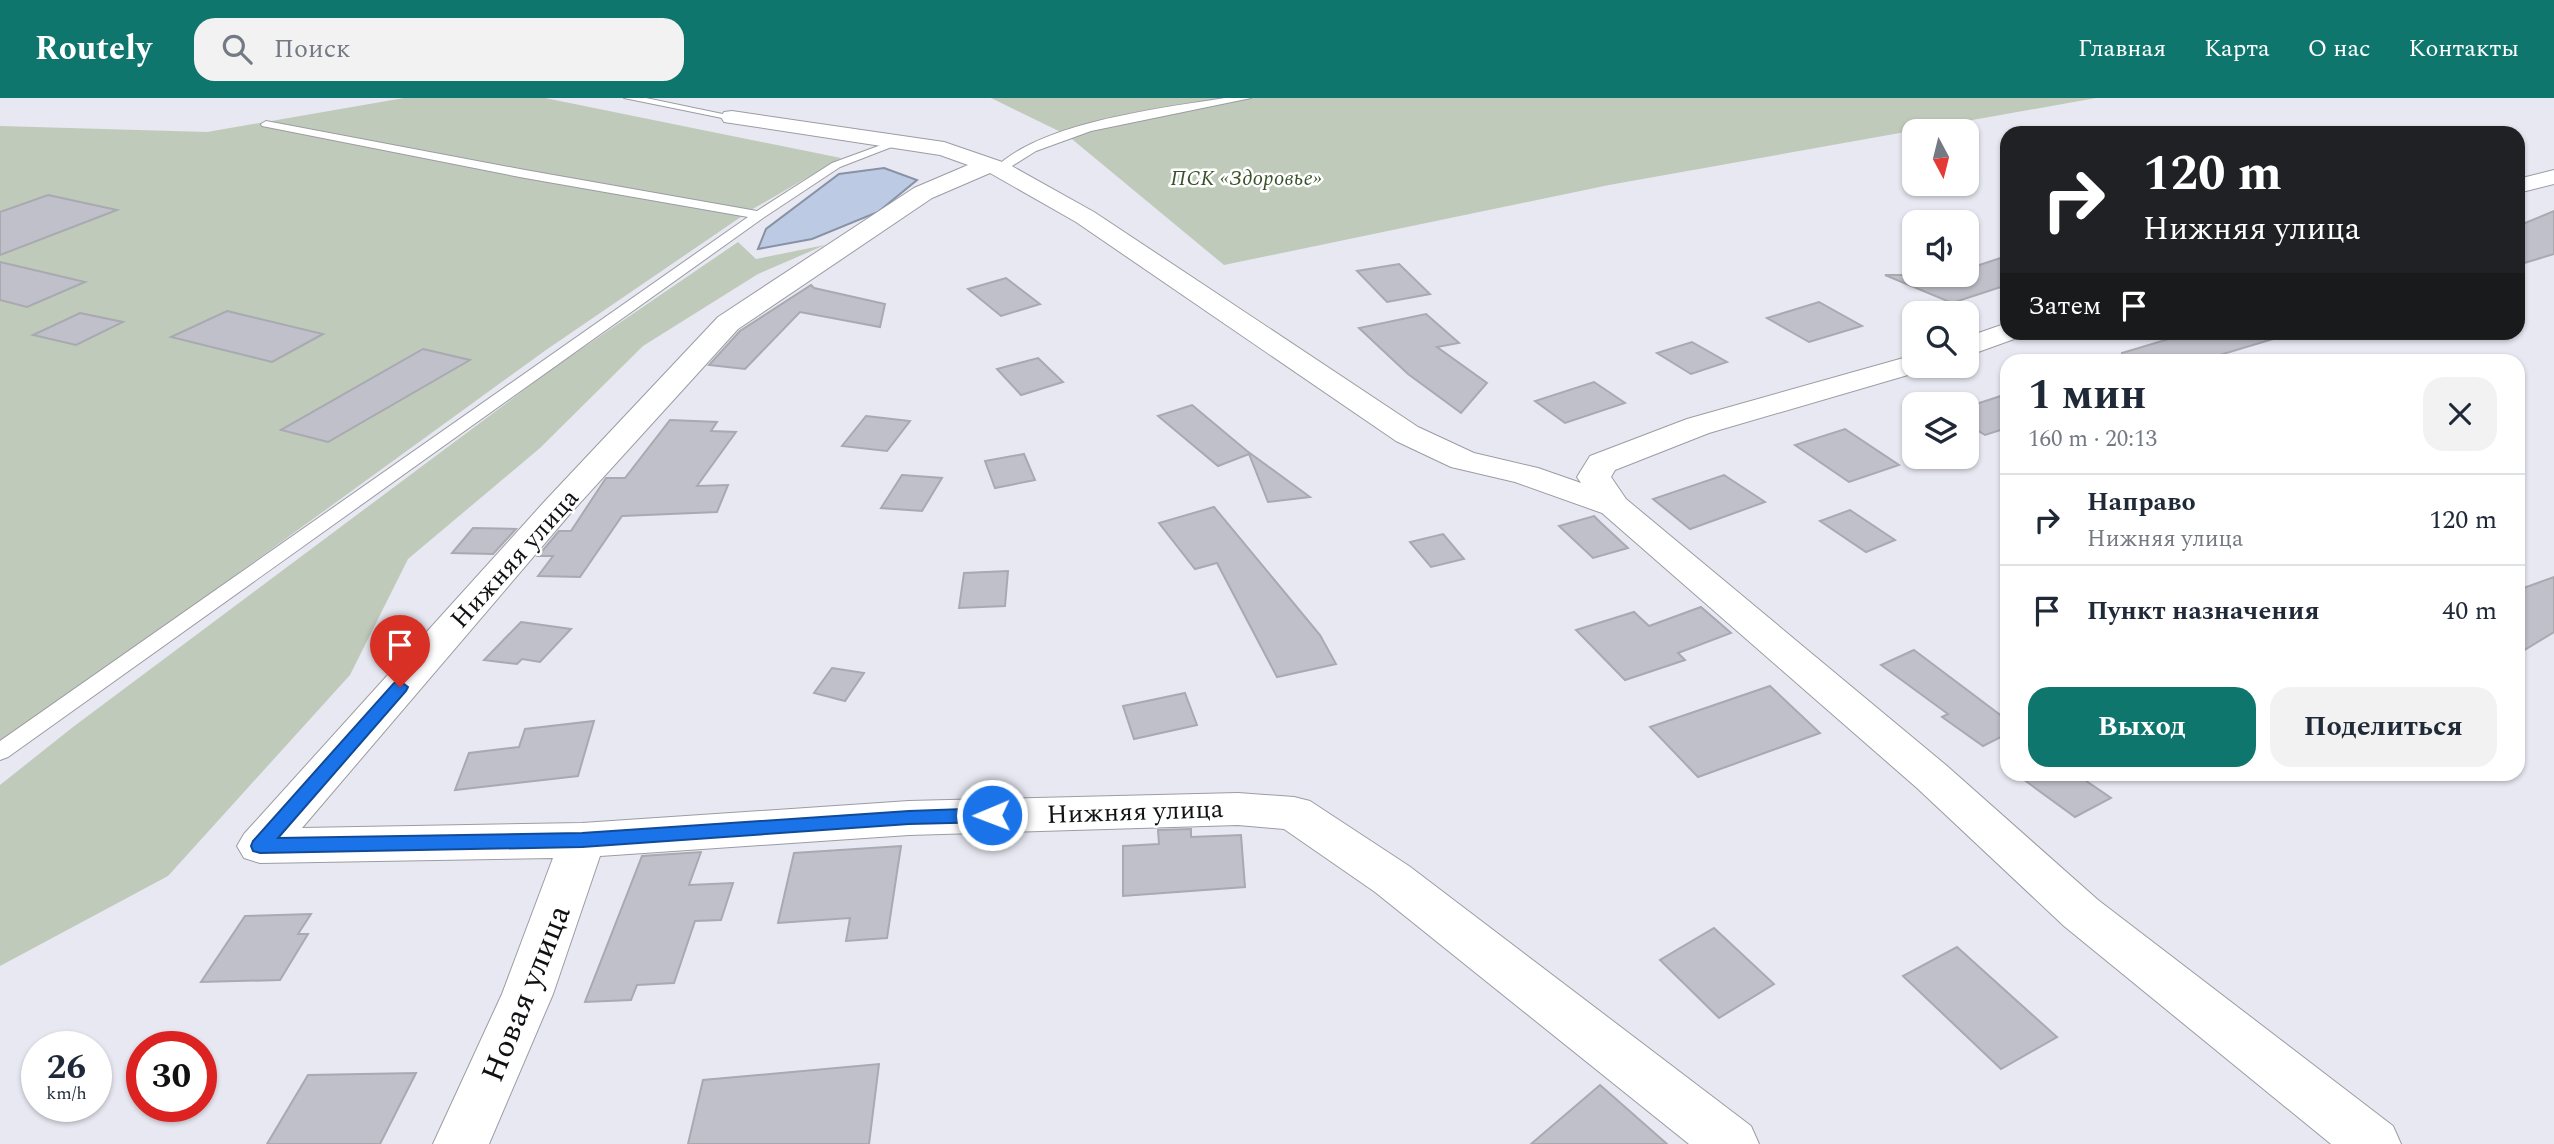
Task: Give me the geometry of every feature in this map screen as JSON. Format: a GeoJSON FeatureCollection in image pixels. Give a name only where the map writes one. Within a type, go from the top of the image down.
{"type":"FeatureCollection","features":[{"type":"Feature","properties":{"kind":"street"},"geometry":{"type":"LineString","coordinates":[[732,117],[944,149],[995,167],[1085,217],[1407,434],[1463,460],[1526,475],[1614,506]]}},
{"type":"Feature","properties":{"kind":"street","name":"Нижняя улица"},"geometry":{"type":"LineString","coordinates":[[995,167],[923,192],[728,323],[557,508],[260,846],[582,840],[909,818],[1238,808],[1294,813],[1392,879],[1731,1144]]}},
{"type":"Feature","properties":{"kind":"street"},"geometry":{"type":"LineString","coordinates":[[2525,184],[2554,177]]}},
{"type":"Feature","properties":{"kind":"street"},"geometry":{"type":"LineString","coordinates":[[1979,342],[2000,335]]}},
{"type":"Feature","properties":{"kind":"street"},"geometry":{"type":"LineString","coordinates":[[1902,367],[1698,426],[1602,463],[1594,477],[1614,506],[1932,777],[2081,913],[2373,1144]]}},
{"type":"Feature","properties":{"kind":"street","name":"Новая улица"},"geometry":{"type":"LineString","coordinates":[[461,1144],[486,1094],[552,934],[582,840]]}},
{"type":"Feature","properties":{"kind":"lane"},"geometry":{"type":"LineString","coordinates":[[629,98],[732,117]]}},
{"type":"Feature","properties":{"kind":"lane"},"geometry":{"type":"LineString","coordinates":[[995,167],[1035,146],[1143,110],[1246,98]]}},
{"type":"Feature","properties":{"kind":"lane"},"geometry":{"type":"LineString","coordinates":[[267,124],[525,174],[759,215]]}},
{"type":"Feature","properties":{"kind":"lane"},"geometry":{"type":"LineString","coordinates":[[0,751],[759,215],[836,165],[896,143]]}},
{"type":"Feature","properties":{"kind":"green space"},"geometry":{"type":"Polygon","coordinates":[[[404,98],[545,98],[841,158],[751,210],[546,350],[0,746],[0,126],[207,132],[404,98]]]}},
{"type":"Feature","properties":{"kind":"green space","name":"ПСК «Здоровье»"},"geometry":{"type":"Polygon","coordinates":[[[991,98],[2096,98],[1978,119],[1902,119],[1902,133],[1609,185],[1224,265],[1067,135],[991,98]]]}},
{"type":"Feature","properties":{"kind":"green space"},"geometry":{"type":"Polygon","coordinates":[[[738,242],[756,259],[825,245],[758,274],[643,346],[540,448],[408,559],[350,675],[168,876],[0,966],[0,785],[73,727],[552,369],[738,242]]]}},
{"type":"Feature","properties":{"kind":"water"},"geometry":{"type":"Polygon","coordinates":[[[884,168],[917,180],[878,212],[812,239],[758,249],[766,229],[839,174],[884,168]]]}},
{"type":"Feature","properties":{"kind":"building"},"geometry":{"type":"Polygon","coordinates":[[[48,195],[117,210],[0,255],[0,212],[48,195]]]}},
{"type":"Feature","properties":{"kind":"building"},"geometry":{"type":"Polygon","coordinates":[[[2554,211],[2554,254],[2525,263],[2525,223],[2554,211]]]}},
{"type":"Feature","properties":{"kind":"building"},"geometry":{"type":"Polygon","coordinates":[[[2000,258],[2000,287],[1958,301],[1947,301],[1914,287],[1979,287],[1979,265],[2000,258]]]}},
{"type":"Feature","properties":{"kind":"building"},"geometry":{"type":"Polygon","coordinates":[[[0,262],[85,282],[27,307],[0,300],[0,262]]]}},
{"type":"Feature","properties":{"kind":"building"},"geometry":{"type":"Polygon","coordinates":[[[1399,264],[1430,294],[1387,302],[1357,271],[1399,264]]]}},
{"type":"Feature","properties":{"kind":"building"},"geometry":{"type":"Polygon","coordinates":[[[1885,275],[1902,275],[1902,282],[1885,275]]]}},
{"type":"Feature","properties":{"kind":"building"},"geometry":{"type":"Polygon","coordinates":[[[1006,278],[1040,304],[1001,316],[968,289],[1006,278]]]}},
{"type":"Feature","properties":{"kind":"building"},"geometry":{"type":"Polygon","coordinates":[[[811,285],[814,288],[885,304],[880,327],[800,312],[745,369],[709,365],[740,331],[811,285]]]}},
{"type":"Feature","properties":{"kind":"building"},"geometry":{"type":"Polygon","coordinates":[[[1819,302],[1862,326],[1809,342],[1767,318],[1819,302]]]}},
{"type":"Feature","properties":{"kind":"building"},"geometry":{"type":"Polygon","coordinates":[[[227,311],[323,334],[272,362],[171,337],[227,311]]]}},
{"type":"Feature","properties":{"kind":"building"},"geometry":{"type":"Polygon","coordinates":[[[80,313],[123,322],[76,345],[33,335],[80,313]]]}},
{"type":"Feature","properties":{"kind":"building"},"geometry":{"type":"Polygon","coordinates":[[[1426,314],[1459,343],[1437,347],[1487,383],[1461,413],[1408,374],[1359,328],[1426,314]]]}},
{"type":"Feature","properties":{"kind":"building"},"geometry":{"type":"Polygon","coordinates":[[[2165,340],[2270,340],[2223,354],[2122,353],[2165,340]]]}},
{"type":"Feature","properties":{"kind":"building"},"geometry":{"type":"Polygon","coordinates":[[[1692,342],[1727,362],[1691,374],[1657,353],[1692,342]]]}},
{"type":"Feature","properties":{"kind":"building"},"geometry":{"type":"Polygon","coordinates":[[[423,349],[470,360],[328,442],[281,430],[423,349]]]}},
{"type":"Feature","properties":{"kind":"building"},"geometry":{"type":"Polygon","coordinates":[[[1038,358],[1063,382],[1021,395],[997,369],[1038,358]]]}},
{"type":"Feature","properties":{"kind":"building"},"geometry":{"type":"Polygon","coordinates":[[[1594,382],[1625,403],[1565,423],[1535,401],[1594,382]]]}},
{"type":"Feature","properties":{"kind":"building"},"geometry":{"type":"Polygon","coordinates":[[[2000,396],[2000,430],[1985,435],[1979,431],[1979,403],[2000,396]]]}},
{"type":"Feature","properties":{"kind":"building"},"geometry":{"type":"Polygon","coordinates":[[[1192,405],[1247,451],[1310,497],[1268,502],[1249,454],[1218,466],[1158,416],[1192,405]]]}},
{"type":"Feature","properties":{"kind":"building"},"geometry":{"type":"Polygon","coordinates":[[[866,416],[910,421],[887,451],[842,446],[866,416]]]}},
{"type":"Feature","properties":{"kind":"building"},"geometry":{"type":"Polygon","coordinates":[[[670,420],[717,422],[711,431],[736,432],[697,486],[728,485],[717,512],[622,516],[580,577],[538,576],[553,556],[538,556],[559,531],[571,531],[606,478],[625,478],[670,420]]]}},
{"type":"Feature","properties":{"kind":"building"},"geometry":{"type":"Polygon","coordinates":[[[1845,429],[1899,465],[1849,482],[1795,445],[1845,429]]]}},
{"type":"Feature","properties":{"kind":"building"},"geometry":{"type":"Polygon","coordinates":[[[1024,454],[1035,480],[995,488],[985,461],[1024,454]]]}},
{"type":"Feature","properties":{"kind":"building"},"geometry":{"type":"Polygon","coordinates":[[[902,475],[942,478],[922,511],[881,508],[902,475]]]}},
{"type":"Feature","properties":{"kind":"building"},"geometry":{"type":"Polygon","coordinates":[[[1724,475],[1765,502],[1690,529],[1653,499],[1724,475]]]}},
{"type":"Feature","properties":{"kind":"building"},"geometry":{"type":"Polygon","coordinates":[[[1214,507],[1320,635],[1336,664],[1277,677],[1217,563],[1195,569],[1159,523],[1214,507]]]}},
{"type":"Feature","properties":{"kind":"building"},"geometry":{"type":"Polygon","coordinates":[[[1850,510],[1895,540],[1866,552],[1820,521],[1850,510]]]}},
{"type":"Feature","properties":{"kind":"building"},"geometry":{"type":"Polygon","coordinates":[[[1594,516],[1628,548],[1593,558],[1559,526],[1594,516]]]}},
{"type":"Feature","properties":{"kind":"building"},"geometry":{"type":"Polygon","coordinates":[[[473,528],[516,529],[493,554],[452,553],[473,528]]]}},
{"type":"Feature","properties":{"kind":"building"},"geometry":{"type":"Polygon","coordinates":[[[1443,534],[1464,559],[1431,567],[1410,542],[1443,534]]]}},
{"type":"Feature","properties":{"kind":"building"},"geometry":{"type":"Polygon","coordinates":[[[1008,571],[1005,606],[959,608],[964,573],[1008,571]]]}},
{"type":"Feature","properties":{"kind":"building"},"geometry":{"type":"Polygon","coordinates":[[[2554,577],[2554,632],[2525,650],[2525,587],[2554,577]]]}},
{"type":"Feature","properties":{"kind":"building"},"geometry":{"type":"Polygon","coordinates":[[[1701,607],[1731,633],[1678,653],[1685,660],[1625,680],[1576,630],[1634,612],[1649,626],[1701,607]]]}},
{"type":"Feature","properties":{"kind":"building"},"geometry":{"type":"Polygon","coordinates":[[[521,622],[571,629],[540,662],[522,659],[517,664],[484,660],[521,622]]]}},
{"type":"Feature","properties":{"kind":"building"},"geometry":{"type":"Polygon","coordinates":[[[1914,650],[2000,715],[2000,738],[1983,746],[1942,717],[1948,714],[1881,665],[1914,650]]]}},
{"type":"Feature","properties":{"kind":"building"},"geometry":{"type":"Polygon","coordinates":[[[832,668],[864,673],[845,701],[814,693],[832,668]]]}},
{"type":"Feature","properties":{"kind":"building"},"geometry":{"type":"Polygon","coordinates":[[[1770,686],[1820,733],[1698,777],[1650,727],[1770,686]]]}},
{"type":"Feature","properties":{"kind":"building"},"geometry":{"type":"Polygon","coordinates":[[[1185,693],[1197,725],[1134,739],[1123,706],[1185,693]]]}},
{"type":"Feature","properties":{"kind":"building"},"geometry":{"type":"Polygon","coordinates":[[[594,721],[578,776],[455,790],[469,753],[519,747],[525,729],[594,721]]]}},
{"type":"Feature","properties":{"kind":"building"},"geometry":{"type":"Polygon","coordinates":[[[2026,781],[2086,781],[2111,798],[2075,817],[2026,781]]]}},
{"type":"Feature","properties":{"kind":"building"},"geometry":{"type":"Polygon","coordinates":[[[1191,829],[1191,837],[1241,835],[1245,887],[1123,896],[1123,846],[1159,844],[1158,830],[1191,829]]]}},
{"type":"Feature","properties":{"kind":"building"},"geometry":{"type":"Polygon","coordinates":[[[901,846],[887,938],[846,941],[850,918],[778,923],[794,853],[901,846]]]}},
{"type":"Feature","properties":{"kind":"building"},"geometry":{"type":"Polygon","coordinates":[[[701,852],[689,885],[733,883],[721,920],[695,921],[674,983],[637,985],[631,1000],[585,1002],[642,856],[701,852]]]}},
{"type":"Feature","properties":{"kind":"building"},"geometry":{"type":"Polygon","coordinates":[[[311,914],[298,934],[308,934],[280,980],[201,982],[245,916],[311,914]]]}},
{"type":"Feature","properties":{"kind":"building"},"geometry":{"type":"Polygon","coordinates":[[[1714,928],[1774,984],[1719,1018],[1660,960],[1714,928]]]}},
{"type":"Feature","properties":{"kind":"building"},"geometry":{"type":"Polygon","coordinates":[[[1957,947],[2057,1037],[2001,1069],[1903,976],[1957,947]]]}},
{"type":"Feature","properties":{"kind":"building"},"geometry":{"type":"Polygon","coordinates":[[[879,1064],[869,1144],[688,1144],[703,1080],[879,1064]]]}},
{"type":"Feature","properties":{"kind":"building"},"geometry":{"type":"Polygon","coordinates":[[[416,1073],[380,1144],[267,1144],[308,1075],[416,1073]]]}},
{"type":"Feature","properties":{"kind":"building"},"geometry":{"type":"Polygon","coordinates":[[[1600,1085],[1667,1144],[1531,1144],[1600,1085]]]}},
{"type":"Feature","properties":{"kind":"route"},"geometry":{"type":"LineString","coordinates":[[400,687],[260,846],[582,840],[992,815]]}}]}
